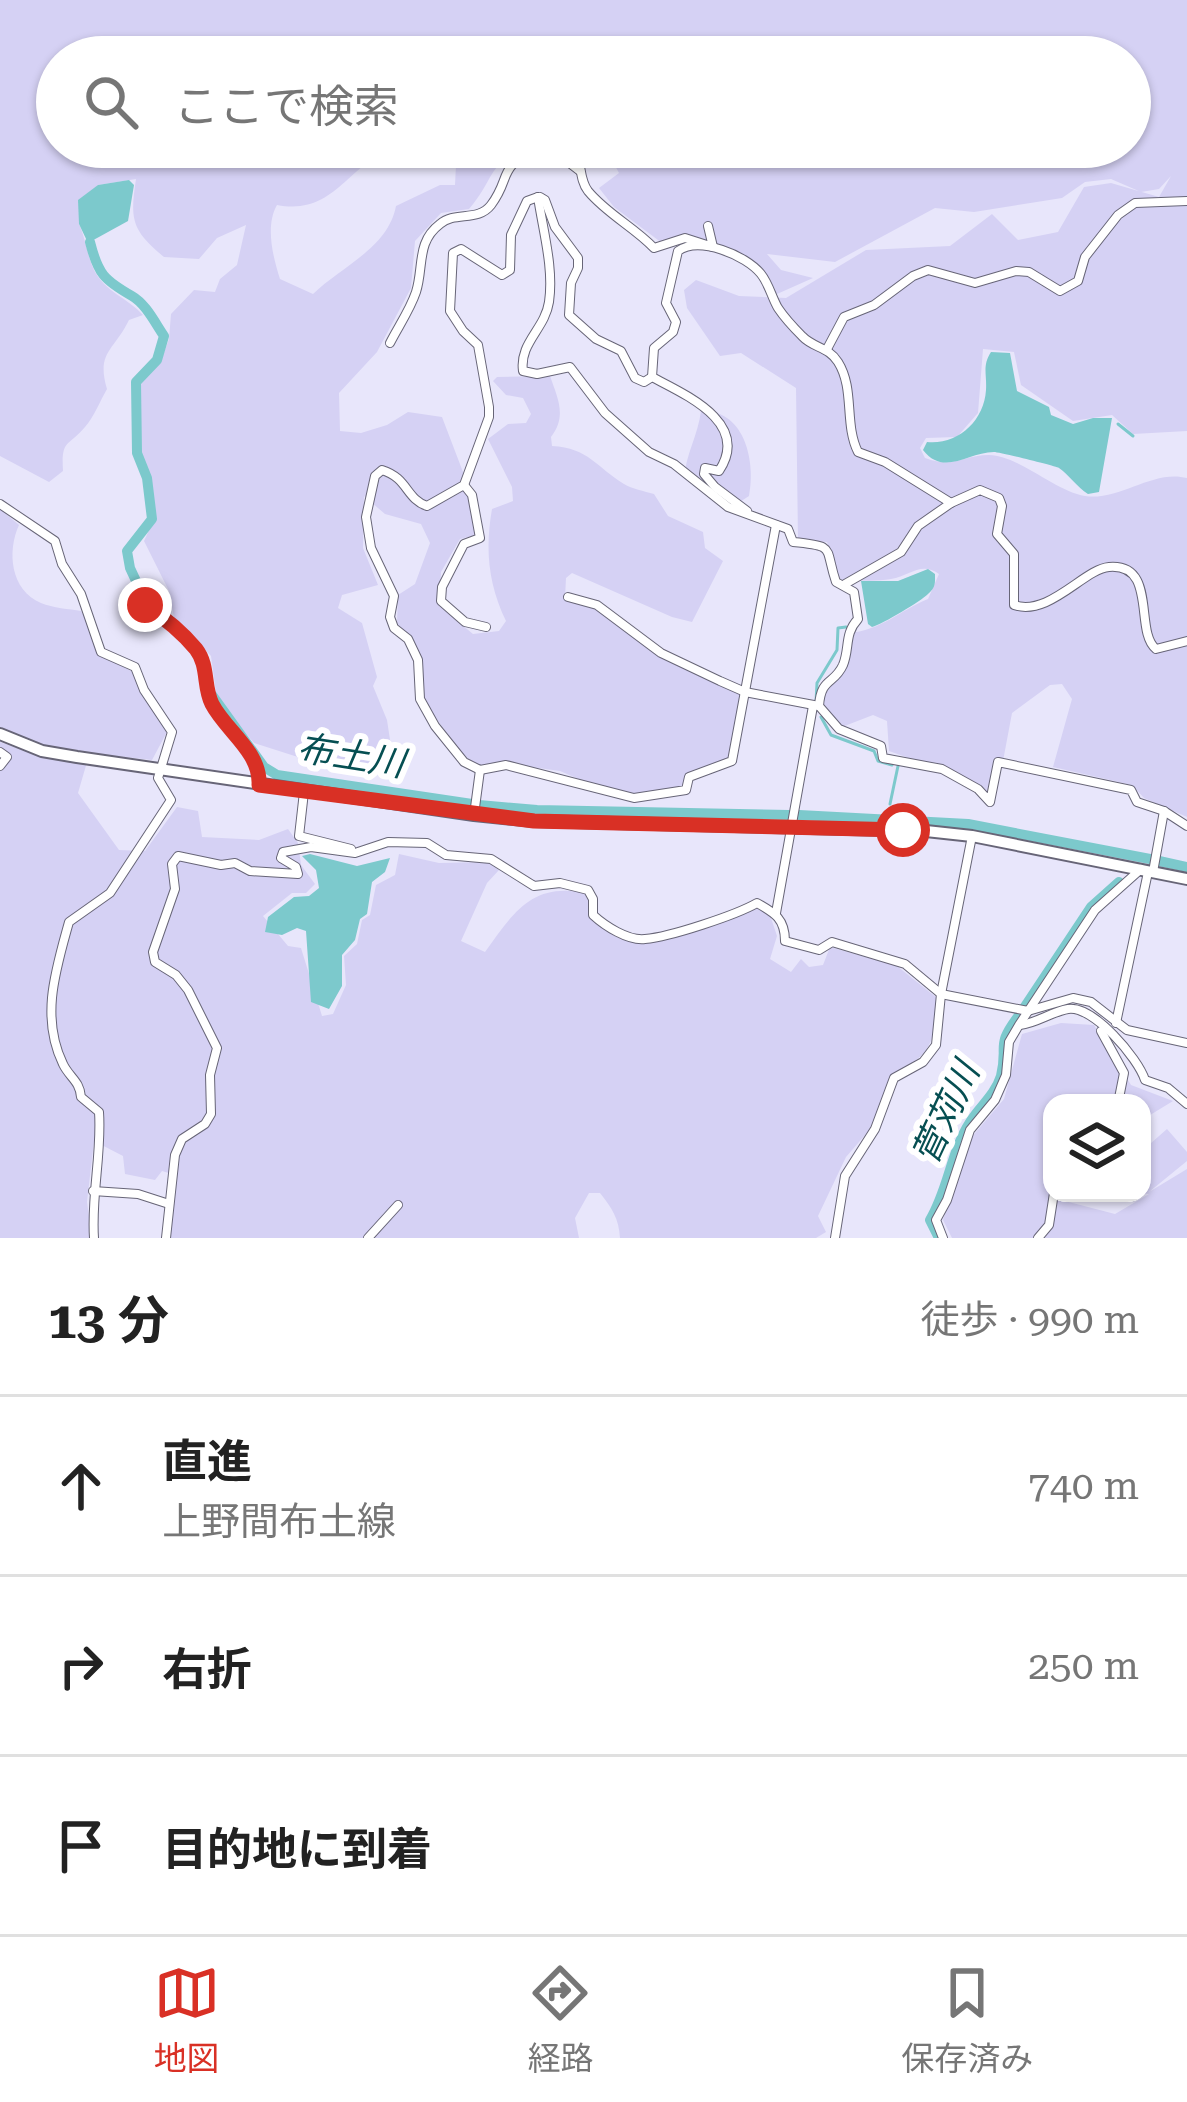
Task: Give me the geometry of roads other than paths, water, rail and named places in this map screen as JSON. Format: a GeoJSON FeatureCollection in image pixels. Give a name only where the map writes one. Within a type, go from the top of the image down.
{"type":"FeatureCollection","features":[{"type":"Feature","properties":{"kind":"main road"},"geometry":{"type":"LineString","coordinates":[[0,734],[42,751],[159,771],[474,815],[972,836],[1187,879]]}},
{"type":"Feature","properties":{"kind":"street"},"geometry":{"type":"LineString","coordinates":[[390,343],[415,294],[425,240],[449,218],[482,214],[493,203],[508,168]]}},
{"type":"Feature","properties":{"kind":"street"},"geometry":{"type":"LineString","coordinates":[[576,168],[586,188],[611,215],[654,248],[686,238],[760,272],[780,312],[806,340],[827,349],[845,377],[850,424],[859,452],[885,462],[951,503]]}},
{"type":"Feature","properties":{"kind":"street"},"geometry":{"type":"LineString","coordinates":[[538,197],[551,278],[543,326],[526,347],[524,371],[537,374],[570,367],[605,413],[649,452],[674,464],[712,497],[788,530],[793,542],[820,544],[830,552],[836,582],[854,592],[858,619],[847,631],[844,663],[820,689],[776,913]]}},
{"type":"Feature","properties":{"kind":"street"},"geometry":{"type":"LineString","coordinates":[[652,377],[644,382],[635,378],[621,351],[596,340],[569,315],[578,258],[555,227],[545,200],[527,201],[511,235],[510,270],[502,275],[468,251],[453,253],[450,311],[478,345],[489,407],[464,485],[427,506],[416,502],[397,475],[382,470],[375,476],[366,517],[371,548],[394,596],[390,616],[394,628],[408,638],[418,660],[420,698],[448,742],[464,761],[480,770],[506,765],[634,798],[686,790],[688,777],[732,761],[776,525]]}},
{"type":"Feature","properties":{"kind":"street"},"geometry":{"type":"LineString","coordinates":[[827,349],[844,317],[874,305],[928,270],[975,283],[1029,272],[1060,291],[1068,289],[1078,281],[1099,236],[1118,214],[1135,202],[1187,201]]}},
{"type":"Feature","properties":{"kind":"street"},"geometry":{"type":"LineString","coordinates":[[708,226],[712,247]]}},
{"type":"Feature","properties":{"kind":"street"},"geometry":{"type":"LineString","coordinates":[[652,377],[655,348],[673,332],[676,322],[666,303],[678,251],[686,245],[712,247]]}},
{"type":"Feature","properties":{"kind":"street"},"geometry":{"type":"LineString","coordinates":[[652,377],[709,409],[728,438],[728,458],[719,471],[705,468],[704,474],[752,516]]}},
{"type":"Feature","properties":{"kind":"street"},"geometry":{"type":"LineString","coordinates":[[464,485],[472,495],[480,538],[464,544],[442,587],[441,601],[465,622],[486,627]]}},
{"type":"Feature","properties":{"kind":"street"},"geometry":{"type":"LineString","coordinates":[[844,584],[901,552],[918,526],[980,490],[999,498],[1002,506],[998,534],[1014,554],[1013,605],[1021,608],[1047,602],[1103,567],[1117,567],[1143,591],[1144,634],[1149,644],[1156,649],[1187,641]]}},
{"type":"Feature","properties":{"kind":"street"},"geometry":{"type":"LineString","coordinates":[[0,504],[55,542],[81,594],[101,652],[135,667],[172,732],[158,778],[171,800],[170,807],[145,835],[110,893],[70,922],[53,982],[50,1021],[63,1065],[80,1087],[81,1097],[98,1112],[94,1238]]}},
{"type":"Feature","properties":{"kind":"street"},"geometry":{"type":"LineString","coordinates":[[134,588],[145,605],[170,621],[200,654],[210,701],[260,773],[259,785]]}},
{"type":"Feature","properties":{"kind":"street"},"geometry":{"type":"LineString","coordinates":[[568,596],[597,605],[661,653],[746,692],[816,706],[839,729],[881,746],[883,758],[942,769],[978,789],[990,802],[998,762],[1131,790],[1137,802],[1187,826]]}},
{"type":"Feature","properties":{"kind":"street"},"geometry":{"type":"LineString","coordinates":[[0,752],[7,757],[0,766]]}},
{"type":"Feature","properties":{"kind":"street"},"geometry":{"type":"LineString","coordinates":[[474,815],[480,770]]}},
{"type":"Feature","properties":{"kind":"street"},"geometry":{"type":"LineString","coordinates":[[304,792],[298,836],[364,850]]}},
{"type":"Feature","properties":{"kind":"street"},"geometry":{"type":"LineString","coordinates":[[1116,1023],[1164,811]]}},
{"type":"Feature","properties":{"kind":"street"},"geometry":{"type":"LineString","coordinates":[[832,1237],[845,1176],[875,1129],[894,1078],[923,1062],[936,1046],[941,994],[972,836]]}},
{"type":"Feature","properties":{"kind":"street"},"geometry":{"type":"LineString","coordinates":[[166,1238],[175,1155],[182,1139],[211,1114],[210,1075],[217,1048],[188,989],[155,962],[153,952],[175,889],[172,864],[178,856],[221,865],[235,863],[250,871],[298,874],[296,867],[281,858],[283,852],[311,847],[355,854],[388,842],[427,843],[446,855],[491,859],[534,886],[560,883],[589,890],[593,915],[642,940],[739,913],[757,903],[776,913],[785,926],[785,941],[819,950],[832,942],[905,964],[941,994],[1028,1010],[1073,998],[1091,1002],[1127,1030],[1187,1043]]}},
{"type":"Feature","properties":{"kind":"street"},"geometry":{"type":"LineString","coordinates":[[944,1238],[936,1220],[970,1130],[995,1100],[1006,1075],[1009,1042],[1095,910],[1148,870]]}},
{"type":"Feature","properties":{"kind":"street"},"geometry":{"type":"LineString","coordinates":[[1019,1024],[1076,1008],[1128,1047],[1145,1080],[1168,1088],[1187,1104]]}},
{"type":"Feature","properties":{"kind":"street"},"geometry":{"type":"LineString","coordinates":[[1099,1024],[1124,1073],[1120,1094]]}},
{"type":"Feature","properties":{"kind":"street"},"geometry":{"type":"LineString","coordinates":[[93,1191],[138,1194],[169,1204]]}},
{"type":"Feature","properties":{"kind":"street"},"geometry":{"type":"LineString","coordinates":[[1038,1238],[1049,1225],[1053,1202]]}},
{"type":"Feature","properties":{"kind":"street"},"geometry":{"type":"LineString","coordinates":[[368,1238],[398,1205]]}},
{"type":"Feature","properties":{"kind":"waterway","name":"布土川"},"geometry":{"type":"LineString","coordinates":[[90,242],[104,275],[142,304],[164,336],[157,360],[136,382],[137,453],[147,478],[152,519],[127,551],[143,596]]}},
{"type":"Feature","properties":{"kind":"waterway"},"geometry":{"type":"LineString","coordinates":[[1118,424],[1133,436]]}},
{"type":"Feature","properties":{"kind":"waterway"},"geometry":{"type":"LineString","coordinates":[[816,702],[817,683],[837,650],[838,628],[846,627]]}},
{"type":"Feature","properties":{"kind":"waterway","name":"布土川"},"geometry":{"type":"LineString","coordinates":[[212,695],[264,767],[277,775],[472,804]]}},
{"type":"Feature","properties":{"kind":"waterway"},"geometry":{"type":"LineString","coordinates":[[821,717],[831,735],[874,751],[878,761],[892,765]]}},
{"type":"Feature","properties":{"kind":"waterway"},"geometry":{"type":"LineString","coordinates":[[890,804],[898,766]]}},
{"type":"Feature","properties":{"kind":"waterway","name":"布土川"},"geometry":{"type":"LineString","coordinates":[[479,805],[789,815]]}},
{"type":"Feature","properties":{"kind":"waterway","name":"布土川"},"geometry":{"type":"LineString","coordinates":[[799,815],[968,824],[1150,859]]}},
{"type":"Feature","properties":{"kind":"waterway","name":"布土川"},"geometry":{"type":"LineString","coordinates":[[1159,861],[1187,867]]}},
{"type":"Feature","properties":{"kind":"waterway","name":"菅苅川"},"geometry":{"type":"LineString","coordinates":[[1024,1008],[1091,907],[1119,882]]}},
{"type":"Feature","properties":{"kind":"waterway","name":"菅苅川"},"geometry":{"type":"LineString","coordinates":[[939,1238],[930,1220],[967,1127],[999,1082],[1005,1040],[1020,1014]]}}]}
